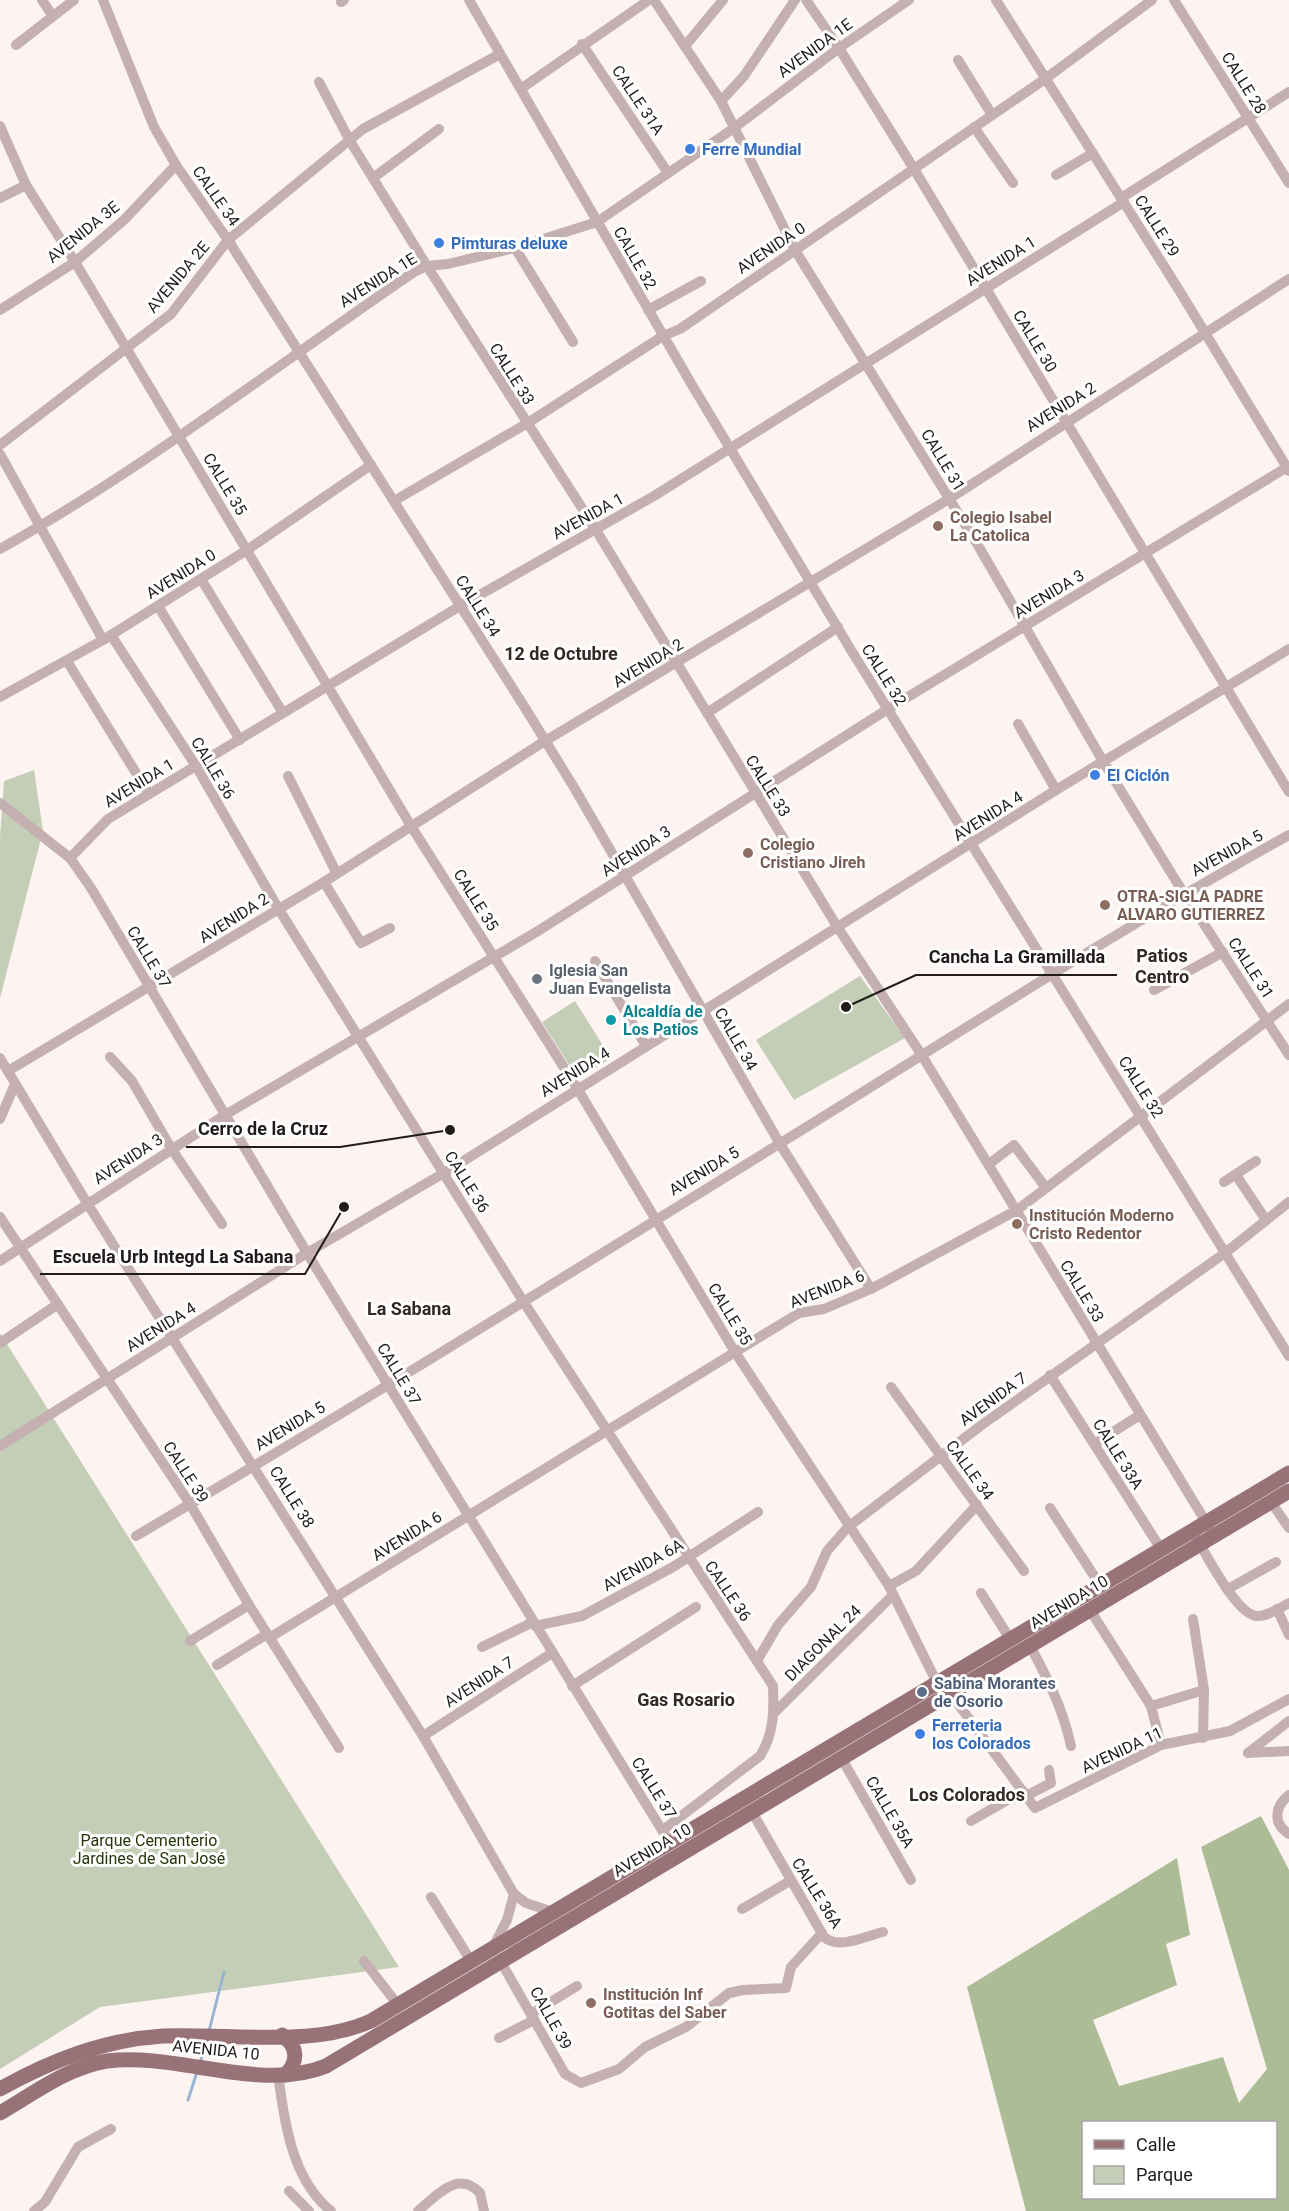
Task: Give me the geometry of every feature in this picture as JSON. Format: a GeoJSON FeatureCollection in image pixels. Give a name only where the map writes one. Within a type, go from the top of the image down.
{"type":"FeatureCollection","features":[{"type":"Feature","properties":{"kind":"main road","name":"AVENIDA 10"},"geometry":{"type":"LineString","coordinates":[[0,2113],[57,2079],[92,2065],[122,2060],[282,2075],[326,2066],[670,1844],[752,1812],[1090,1610],[1289,1473]]}},
{"type":"Feature","properties":{"kind":"main road","name":"AVENIDA 10"},"geometry":{"type":"LineString","coordinates":[[1210,1528],[1271,1502],[1289,1491]]}},
{"type":"Feature","properties":{"kind":"main road","name":"AVENIDA 10"},"geometry":{"type":"LineString","coordinates":[[0,2089],[64,2056],[92,2047],[176,2036],[337,2033],[371,2021],[471,1961],[496,1955],[554,1912],[1161,1549],[1196,1538]]}},
{"type":"Feature","properties":{"kind":"main road"},"geometry":{"type":"LineString","coordinates":[[282,2035],[289,2040],[296,2054],[295,2062],[282,2075]]}},
{"type":"Feature","properties":{"kind":"street"},"geometry":{"type":"LineString","coordinates":[[42,0],[52,15]]}},
{"type":"Feature","properties":{"kind":"street"},"geometry":{"type":"LineString","coordinates":[[16,45],[74,0]]}},
{"type":"Feature","properties":{"kind":"street","name":"CALLE 34"},"geometry":{"type":"LineString","coordinates":[[103,0],[154,127],[176,165],[299,350],[545,741],[780,1144],[871,1289]]}},
{"type":"Feature","properties":{"kind":"street","name":"CALLE 32"},"geometry":{"type":"LineString","coordinates":[[469,0],[522,88],[663,336],[838,627],[1225,1253],[1286,1344],[1289,1356]]}},
{"type":"Feature","properties":{"kind":"street"},"geometry":{"type":"LineString","coordinates":[[522,88],[582,44],[649,0]]}},
{"type":"Feature","properties":{"kind":"street","name":"CALLE 31"},"geometry":{"type":"LineString","coordinates":[[654,0],[721,101],[795,250],[866,361],[1025,626],[1104,763],[1289,1055]]}},
{"type":"Feature","properties":{"kind":"street"},"geometry":{"type":"LineString","coordinates":[[685,46],[723,0]]}},
{"type":"Feature","properties":{"kind":"street"},"geometry":{"type":"LineString","coordinates":[[721,101],[744,76],[795,0]]}},
{"type":"Feature","properties":{"kind":"street","name":"CALLE 30"},"geometry":{"type":"LineString","coordinates":[[806,0],[839,48],[914,169],[1289,792]]}},
{"type":"Feature","properties":{"kind":"street","name":"AVENIDA 1E"},"geometry":{"type":"LineString","coordinates":[[0,549],[40,526],[216,412],[299,350],[427,266],[448,264],[515,248],[597,222],[734,128],[839,48],[909,0]]}},
{"type":"Feature","properties":{"kind":"street","name":"CALLE 29"},"geometry":{"type":"LineString","coordinates":[[996,0],[1288,468]]}},
{"type":"Feature","properties":{"kind":"street","name":"AVENIDA 0"},"geometry":{"type":"LineString","coordinates":[[394,501],[526,424],[663,336],[680,329],[1045,79],[1152,0]]}},
{"type":"Feature","properties":{"kind":"street","name":"CALLE 28"},"geometry":{"type":"LineString","coordinates":[[1174,0],[1289,183]]}},
{"type":"Feature","properties":{"kind":"street","name":"CALLE 31A"},"geometry":{"type":"LineString","coordinates":[[582,44],[668,173]]}},
{"type":"Feature","properties":{"kind":"street","name":"AVENIDA 2E"},"geometry":{"type":"LineString","coordinates":[[0,445],[171,314],[228,240],[363,129],[500,54]]}},
{"type":"Feature","properties":{"kind":"street"},"geometry":{"type":"LineString","coordinates":[[958,60],[992,115]]}},
{"type":"Feature","properties":{"kind":"street","name":"CALLE 33"},"geometry":{"type":"LineString","coordinates":[[319,82],[350,141],[427,266],[526,424],[596,530],[838,928],[921,1054],[1210,1528]]}},
{"type":"Feature","properties":{"kind":"street","name":"AVENIDA 1"},"geometry":{"type":"LineString","coordinates":[[70,858],[108,819],[460,606],[596,530],[731,449],[866,361],[986,288],[1289,92]]}},
{"type":"Feature","properties":{"kind":"street","name":"CALLE 35"},"geometry":{"type":"LineString","coordinates":[[0,126],[26,185],[75,262],[411,826],[577,1088],[735,1352],[891,1591],[937,1683]]}},
{"type":"Feature","properties":{"kind":"street"},"geometry":{"type":"LineString","coordinates":[[974,127],[1013,183]]}},
{"type":"Feature","properties":{"kind":"street"},"geometry":{"type":"LineString","coordinates":[[373,178],[439,129]]}},
{"type":"Feature","properties":{"kind":"street"},"geometry":{"type":"LineString","coordinates":[[1056,175],[1093,153]]}},
{"type":"Feature","properties":{"kind":"street","name":"AVENIDA 3E"},"geometry":{"type":"LineString","coordinates":[[0,310],[75,262],[124,220],[176,165]]}},
{"type":"Feature","properties":{"kind":"street"},"geometry":{"type":"LineString","coordinates":[[0,198],[26,185]]}},
{"type":"Feature","properties":{"kind":"street"},"geometry":{"type":"LineString","coordinates":[[515,248],[573,342]]}},
{"type":"Feature","properties":{"kind":"street","name":"AVENIDA 2"},"geometry":{"type":"LineString","coordinates":[[8,1071],[324,882],[336,872],[545,741],[949,499],[1289,279]]}},
{"type":"Feature","properties":{"kind":"street"},"geometry":{"type":"LineString","coordinates":[[648,310],[701,281]]}},
{"type":"Feature","properties":{"kind":"street","name":"CALLE 36"},"geometry":{"type":"LineString","coordinates":[[0,454],[107,638],[196,766],[278,908],[358,1038],[606,1431],[773,1686],[774,1713]]}},
{"type":"Feature","properties":{"kind":"street","name":"AVENIDA 0"},"geometry":{"type":"LineString","coordinates":[[0,697],[107,638],[247,550],[371,465]]}},
{"type":"Feature","properties":{"kind":"street","name":"AVENIDA 3"},"geometry":{"type":"LineString","coordinates":[[0,1261],[171,1148],[624,878],[755,792],[888,709],[1146,554],[1220,506],[1288,468]]}},
{"type":"Feature","properties":{"kind":"street"},"geometry":{"type":"LineString","coordinates":[[201,579],[283,713]]}},
{"type":"Feature","properties":{"kind":"street"},"geometry":{"type":"LineString","coordinates":[[158,606],[240,740]]}},
{"type":"Feature","properties":{"kind":"street"},"geometry":{"type":"LineString","coordinates":[[706,713],[838,627]]}},
{"type":"Feature","properties":{"kind":"street","name":"AVENIDA 4"},"geometry":{"type":"LineString","coordinates":[[0,1446],[307,1253],[443,1173],[1056,790],[1289,649]]}},
{"type":"Feature","properties":{"kind":"street"},"geometry":{"type":"LineString","coordinates":[[67,661],[149,794]]}},
{"type":"Feature","properties":{"kind":"street"},"geometry":{"type":"LineString","coordinates":[[1018,724],[1056,790]]}},
{"type":"Feature","properties":{"kind":"street"},"geometry":{"type":"LineString","coordinates":[[288,776],[336,872]]}},
{"type":"Feature","properties":{"kind":"street","name":"CALLE 37"},"geometry":{"type":"LineString","coordinates":[[0,803],[70,858],[150,987],[466,1516],[670,1844]]}},
{"type":"Feature","properties":{"kind":"street","name":"AVENIDA 5"},"geometry":{"type":"LineString","coordinates":[[136,1536],[388,1385],[780,1144],[921,1054],[1185,894],[1289,835]]}},
{"type":"Feature","properties":{"kind":"street"},"geometry":{"type":"LineString","coordinates":[[324,882],[361,943],[390,928]]}},
{"type":"Feature","properties":{"kind":"street"},"geometry":{"type":"LineString","coordinates":[[1154,990],[1223,952]]}},
{"type":"Feature","properties":{"kind":"street"},"geometry":{"type":"LineString","coordinates":[[595,961],[646,1046]]}},
{"type":"Feature","properties":{"kind":"street","name":"AVENIDA 6"},"geometry":{"type":"LineString","coordinates":[[217,1665],[335,1598],[799,1313],[824,1310],[871,1289],[1017,1210],[1289,1004]]}},
{"type":"Feature","properties":{"kind":"street"},"geometry":{"type":"LineString","coordinates":[[110,1057],[132,1081],[171,1148],[222,1224]]}},
{"type":"Feature","properties":{"kind":"street","name":"CALLE 38"},"geometry":{"type":"LineString","coordinates":[[0,1058],[87,1203],[423,1736],[514,1894]]}},
{"type":"Feature","properties":{"kind":"street"},"geometry":{"type":"LineString","coordinates":[[0,1119],[15,1084]]}},
{"type":"Feature","properties":{"kind":"street"},"geometry":{"type":"LineString","coordinates":[[988,1164],[1014,1145],[1046,1188]]}},
{"type":"Feature","properties":{"kind":"street"},"geometry":{"type":"LineString","coordinates":[[1224,1182],[1256,1161]]}},
{"type":"Feature","properties":{"kind":"street"},"geometry":{"type":"LineString","coordinates":[[1236,1175],[1266,1220]]}},
{"type":"Feature","properties":{"kind":"street","name":"AVENIDA 7"},"geometry":{"type":"LineString","coordinates":[[757,1661],[778,1624],[811,1587],[827,1551],[848,1527],[1050,1375],[1097,1346],[1225,1253],[1289,1202]]}},
{"type":"Feature","properties":{"kind":"street","name":"CALLE 39"},"geometry":{"type":"LineString","coordinates":[[0,1217],[190,1504],[249,1605],[339,1748]]}},
{"type":"Feature","properties":{"kind":"street"},"geometry":{"type":"LineString","coordinates":[[0,1343],[58,1304]]}},
{"type":"Feature","properties":{"kind":"street","name":"CALLE 33A"},"geometry":{"type":"LineString","coordinates":[[1050,1375],[1161,1549]]}},
{"type":"Feature","properties":{"kind":"street","name":"CALLE 34"},"geometry":{"type":"LineString","coordinates":[[891,1387],[1024,1571]]}},
{"type":"Feature","properties":{"kind":"street"},"geometry":{"type":"LineString","coordinates":[[1094,1444],[1140,1415]]}},
{"type":"Feature","properties":{"kind":"street"},"geometry":{"type":"LineString","coordinates":[[1271,1502],[1289,1528]]}},
{"type":"Feature","properties":{"kind":"street","name":"DIAGONAL 24"},"geometry":{"type":"LineString","coordinates":[[774,1713],[891,1591],[916,1571],[977,1505]]}},
{"type":"Feature","properties":{"kind":"street"},"geometry":{"type":"LineString","coordinates":[[1050,1508],[1100,1585]]}},
{"type":"Feature","properties":{"kind":"street","name":"AVENIDA 6A"},"geometry":{"type":"LineString","coordinates":[[482,1647],[534,1624],[582,1616],[688,1557],[758,1512]]}},
{"type":"Feature","properties":{"kind":"street"},"geometry":{"type":"LineString","coordinates":[[1196,1538],[1237,1604],[1250,1615],[1259,1616],[1289,1603]]}},
{"type":"Feature","properties":{"kind":"street"},"geometry":{"type":"LineString","coordinates":[[1228,1590],[1276,1562]]}},
{"type":"Feature","properties":{"kind":"street"},"geometry":{"type":"LineString","coordinates":[[981,1593],[1010,1639]]}},
{"type":"Feature","properties":{"kind":"street"},"geometry":{"type":"LineString","coordinates":[[190,1641],[249,1605]]}},
{"type":"Feature","properties":{"kind":"street"},"geometry":{"type":"LineString","coordinates":[[572,1686],[696,1606]]}},
{"type":"Feature","properties":{"kind":"street"},"geometry":{"type":"LineString","coordinates":[[1277,1609],[1289,1635]]}},
{"type":"Feature","properties":{"kind":"street"},"geometry":{"type":"LineString","coordinates":[[1090,1610],[1150,1706],[1161,1745]]}},
{"type":"Feature","properties":{"kind":"street"},"geometry":{"type":"LineString","coordinates":[[1193,1620],[1204,1690],[1203,1738]]}},
{"type":"Feature","properties":{"kind":"street"},"geometry":{"type":"LineString","coordinates":[[1030,1646],[1053,1688],[1065,1717],[1071,1746]]}},
{"type":"Feature","properties":{"kind":"street","name":"AVENIDA 7"},"geometry":{"type":"LineString","coordinates":[[423,1736],[552,1653]]}},
{"type":"Feature","properties":{"kind":"street"},"geometry":{"type":"LineString","coordinates":[[1150,1706],[1204,1690]]}},
{"type":"Feature","properties":{"kind":"street"},"geometry":{"type":"LineString","coordinates":[[950,1693],[1025,1794]]}},
{"type":"Feature","properties":{"kind":"street","name":"AVENIDA 11"},"geometry":{"type":"LineString","coordinates":[[1025,1794],[1035,1808],[1161,1745],[1230,1731],[1289,1699]]}},
{"type":"Feature","properties":{"kind":"street"},"geometry":{"type":"LineString","coordinates":[[670,1844],[760,1756],[766,1746],[774,1713]]}},
{"type":"Feature","properties":{"kind":"street"},"geometry":{"type":"LineString","coordinates":[[1289,1721],[1248,1753],[1289,1751]]}},
{"type":"Feature","properties":{"kind":"street","name":"CALLE 35A"},"geometry":{"type":"LineString","coordinates":[[842,1759],[911,1880]]}},
{"type":"Feature","properties":{"kind":"street"},"geometry":{"type":"LineString","coordinates":[[972,1821],[1051,1782],[1048,1770]]}},
{"type":"Feature","properties":{"kind":"street"},"geometry":{"type":"LineString","coordinates":[[1289,1795],[1280,1803],[1276,1814],[1281,1828],[1289,1834]]}},
{"type":"Feature","properties":{"kind":"street","name":"CALLE 36A"},"geometry":{"type":"LineString","coordinates":[[752,1812],[790,1881],[830,1942],[839,1943],[883,1932]]}},
{"type":"Feature","properties":{"kind":"street"},"geometry":{"type":"LineString","coordinates":[[742,1909],[790,1881]]}},
{"type":"Feature","properties":{"kind":"street"},"geometry":{"type":"LineString","coordinates":[[496,1955],[514,1894],[526,1903],[554,1912]]}},
{"type":"Feature","properties":{"kind":"street"},"geometry":{"type":"LineString","coordinates":[[430,1897],[471,1961]]}},
{"type":"Feature","properties":{"kind":"street","name":"CALLE 39"},"geometry":{"type":"LineString","coordinates":[[496,1955],[564,2074],[581,2083],[619,2068],[645,2047],[669,2037],[729,1993],[786,1988],[791,1967],[822,1933]]}},
{"type":"Feature","properties":{"kind":"street"},"geometry":{"type":"LineString","coordinates":[[364,1961],[398,2005]]}},
{"type":"Feature","properties":{"kind":"street"},"geometry":{"type":"LineString","coordinates":[[499,2038],[577,1986]]}},
{"type":"Feature","properties":{"kind":"street"},"geometry":{"type":"LineString","coordinates":[[282,2075],[284,2124],[308,2184],[320,2202],[331,2211]]}},
{"type":"Feature","properties":{"kind":"street"},"geometry":{"type":"LineString","coordinates":[[34,2211],[45,2202],[78,2147],[111,2129]]}},
{"type":"Feature","properties":{"kind":"street"},"geometry":{"type":"LineString","coordinates":[[418,2211],[443,2189],[459,2183],[467,2183],[480,2193],[484,2211]]}},
{"type":"Feature","properties":{"kind":"street"},"geometry":{"type":"LineString","coordinates":[[289,2191],[309,2211]]}},
{"type":"Feature","properties":{"kind":"green space"},"geometry":{"type":"Polygon","coordinates":[[[34,770],[43,831],[0,998],[0,837],[4,781],[34,770]]]}},
{"type":"Feature","properties":{"kind":"green space"},"geometry":{"type":"Polygon","coordinates":[[[860,976],[905,1038],[794,1100],[756,1040],[860,976]]]}},
{"type":"Feature","properties":{"kind":"green space"},"geometry":{"type":"Polygon","coordinates":[[[575,1001],[611,1058],[578,1079],[542,1022],[575,1001]]]}},
{"type":"Feature","properties":{"kind":"green space","name":"Parque Cementerio Jardines de San José"},"geometry":{"type":"Polygon","coordinates":[[[0,1333],[399,1967],[100,2007],[0,2069],[0,1333]]]}},
{"type":"Feature","properties":{"kind":"green space"},"geometry":{"type":"Polygon","coordinates":[[[1261,1816],[1289,1870],[1289,2211],[1026,2211],[967,1987],[1177,1858],[1190,1935],[1166,1944],[1177,1985],[1093,2020],[1119,2086],[1223,2057],[1239,2103],[1267,2069],[1201,1847],[1261,1816]]]}},
{"type":"Feature","properties":{"kind":"waterway"},"geometry":{"type":"LineString","coordinates":[[209,2031],[224,1972]]}},
{"type":"Feature","properties":{"kind":"waterway"},"geometry":{"type":"LineString","coordinates":[[200,2063],[207,2041]]}},
{"type":"Feature","properties":{"kind":"waterway"},"geometry":{"type":"LineString","coordinates":[[188,2100],[197,2072]]}},
{"type":"Feature","properties":{"kind":"place","name":"Ferre Mundial"},"geometry":{"type":"Point","coordinates":[690,149]}},
{"type":"Feature","properties":{"kind":"place","name":"Pimturas deluxe"},"geometry":{"type":"Point","coordinates":[439,243]}},
{"type":"Feature","properties":{"kind":"place","name":"Colegio Isabel La Catolica"},"geometry":{"type":"Point","coordinates":[938,526]}},
{"type":"Feature","properties":{"kind":"place","name":"El Ciclón"},"geometry":{"type":"Point","coordinates":[1095,775]}},
{"type":"Feature","properties":{"kind":"place","name":"Colegio Cristiano Jireh"},"geometry":{"type":"Point","coordinates":[748,853]}},
{"type":"Feature","properties":{"kind":"place","name":"OTRA-SIGLA PADRE ALVARO GUTIERREZ"},"geometry":{"type":"Point","coordinates":[1105,905]}},
{"type":"Feature","properties":{"kind":"place","name":"Iglesia San Juan Evangelista"},"geometry":{"type":"Point","coordinates":[537,979]}},
{"type":"Feature","properties":{"kind":"place","name":"Cancha La Gramillada"},"geometry":{"type":"Point","coordinates":[846,1007]}},
{"type":"Feature","properties":{"kind":"place","name":"Alcaldía de Los Patios"},"geometry":{"type":"Point","coordinates":[611,1020]}},
{"type":"Feature","properties":{"kind":"place","name":"Cerro de la Cruz"},"geometry":{"type":"Point","coordinates":[450,1130]}},
{"type":"Feature","properties":{"kind":"place","name":"Escuela Urb Integd La Sabana"},"geometry":{"type":"Point","coordinates":[344,1207]}},
{"type":"Feature","properties":{"kind":"place","name":"Institución Moderno Cristo Redentor"},"geometry":{"type":"Point","coordinates":[1017,1224]}},
{"type":"Feature","properties":{"kind":"place","name":"Sabina Morantes de Osorio"},"geometry":{"type":"Point","coordinates":[922,1692]}},
{"type":"Feature","properties":{"kind":"place","name":"Ferreteria los Colorados"},"geometry":{"type":"Point","coordinates":[920,1734]}},
{"type":"Feature","properties":{"kind":"place","name":"Institución Inf Gotitas del Saber"},"geometry":{"type":"Point","coordinates":[591,2003]}},
{"type":"Feature","properties":{"kind":"district","name":"12 de Octubre"},"geometry":{"type":"Point","coordinates":[561,653]}},
{"type":"Feature","properties":{"kind":"district","name":"Patios Centro"},"geometry":{"type":"Point","coordinates":[1162,965]}},
{"type":"Feature","properties":{"kind":"district","name":"La Sabana"},"geometry":{"type":"Point","coordinates":[409,1308]}},
{"type":"Feature","properties":{"kind":"district","name":"Gas Rosario"},"geometry":{"type":"Point","coordinates":[686,1699]}},
{"type":"Feature","properties":{"kind":"district","name":"Los Colorados"},"geometry":{"type":"Point","coordinates":[967,1794]}}]}
